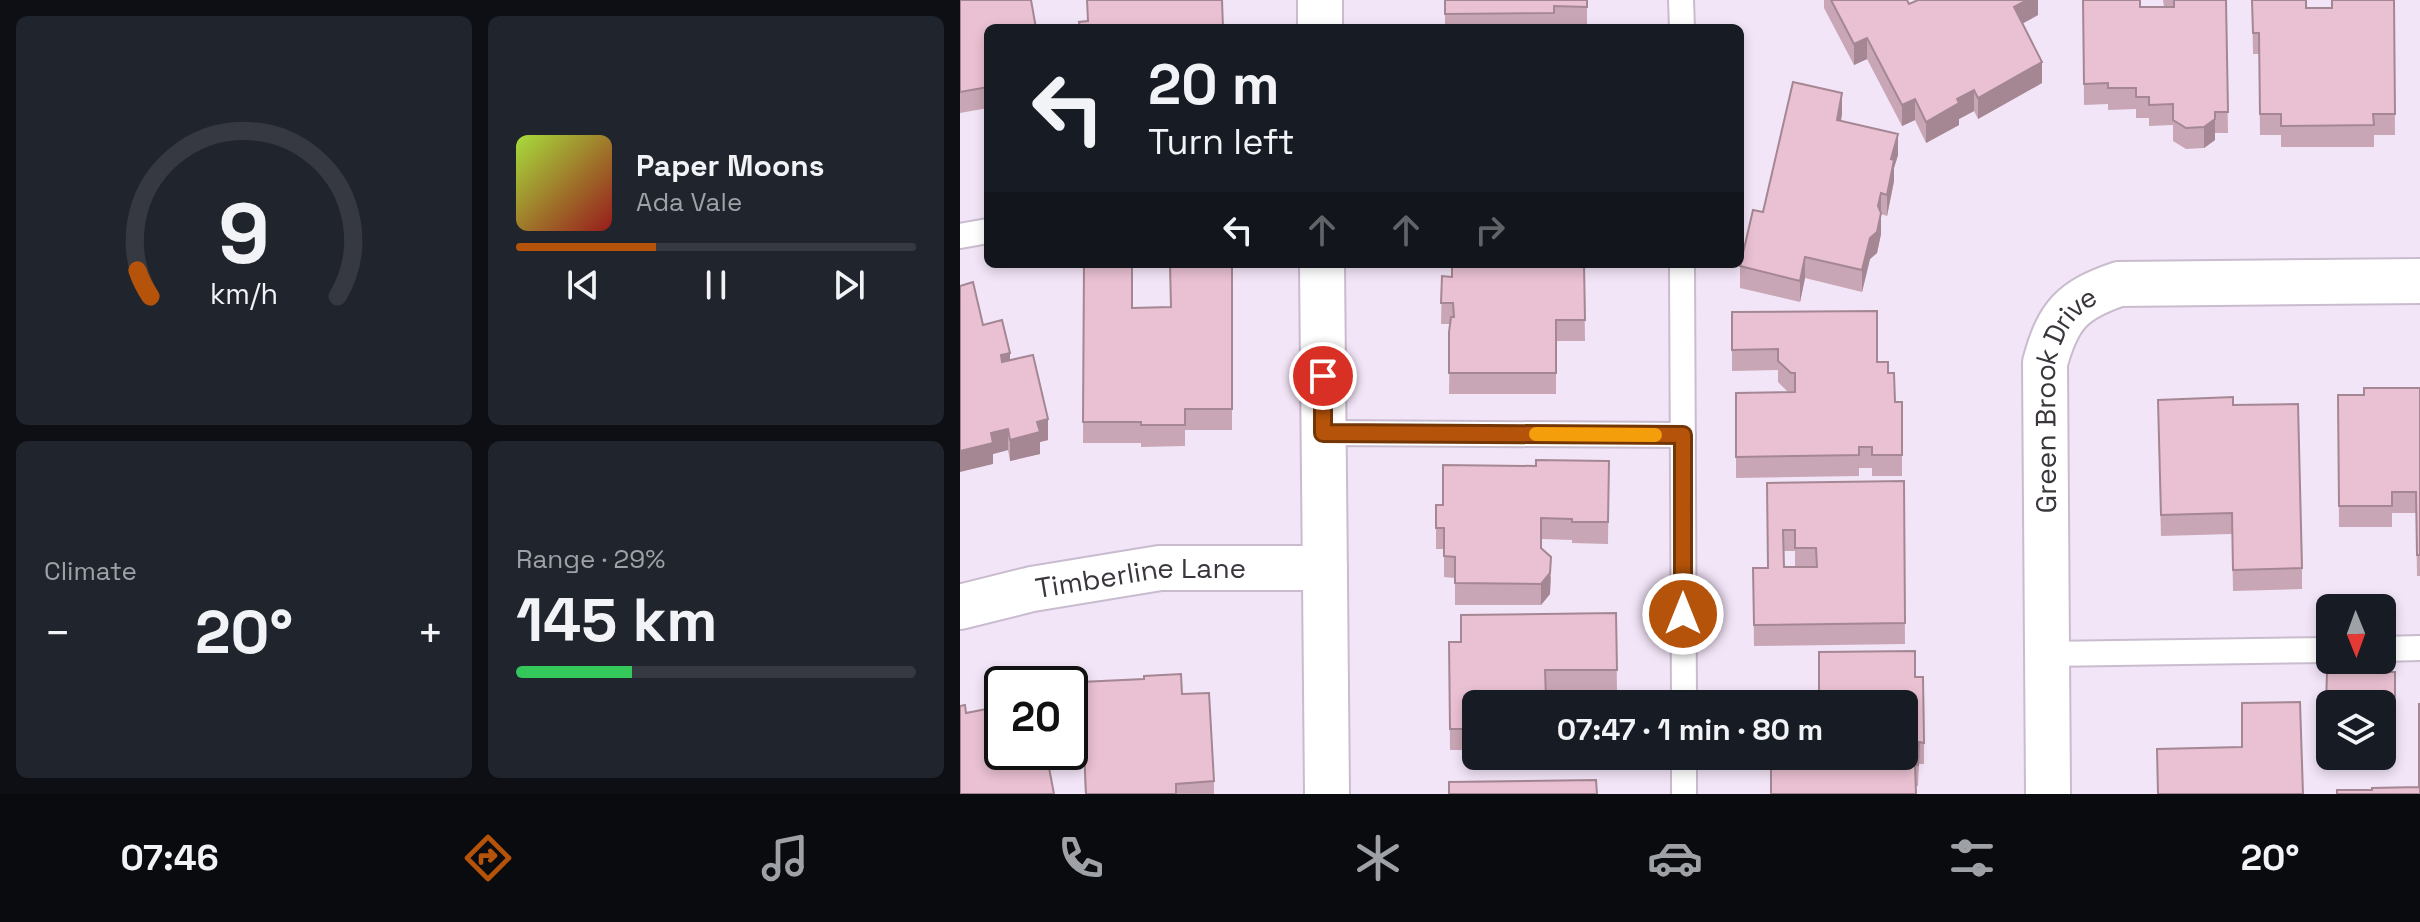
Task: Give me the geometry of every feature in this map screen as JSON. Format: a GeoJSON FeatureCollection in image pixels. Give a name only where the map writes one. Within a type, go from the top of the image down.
{"type":"FeatureCollection","features":[{"type":"Feature","properties":{"kind":"street"},"geometry":{"type":"LineString","coordinates":[[1320,0],[1320,24]]}},
{"type":"Feature","properties":{"kind":"street"},"geometry":{"type":"LineString","coordinates":[[1322,268],[1327,794]]}},
{"type":"Feature","properties":{"kind":"street","name":"Green Brook Drive"},"geometry":{"type":"LineString","coordinates":[[2048,794],[2045,363],[2052,335],[2068,311],[2091,294],[2119,284],[2420,281]]}},
{"type":"Feature","properties":{"kind":"street","name":"Timberline Lane"},"geometry":{"type":"LineString","coordinates":[[960,607],[1032,589],[1160,568],[1325,568]]}},
{"type":"Feature","properties":{"kind":"lane"},"geometry":{"type":"LineString","coordinates":[[1681,0],[1682,24]]}},
{"type":"Feature","properties":{"kind":"lane"},"geometry":{"type":"LineString","coordinates":[[960,236],[984,232]]}},
{"type":"Feature","properties":{"kind":"lane"},"geometry":{"type":"LineString","coordinates":[[1682,268],[1684,690]]}},
{"type":"Feature","properties":{"kind":"lane"},"geometry":{"type":"LineString","coordinates":[[1323,433],[1683,435]]}},
{"type":"Feature","properties":{"kind":"lane"},"geometry":{"type":"LineString","coordinates":[[2396,649],[2420,648]]}},
{"type":"Feature","properties":{"kind":"lane"},"geometry":{"type":"LineString","coordinates":[[2047,654],[2316,650]]}},
{"type":"Feature","properties":{"kind":"lane"},"geometry":{"type":"LineString","coordinates":[[1684,770],[1684,794]]}},
{"type":"Feature","properties":{"kind":"building"},"geometry":{"type":"Polygon","coordinates":[[[960,0],[1031,0],[1035,24],[984,24],[984,88],[960,92],[960,0]]]}},
{"type":"Feature","properties":{"kind":"building"},"geometry":{"type":"Polygon","coordinates":[[[1087,0],[1222,0],[1223,24],[1079,24],[1088,21],[1087,0]]]}},
{"type":"Feature","properties":{"kind":"building"},"geometry":{"type":"Polygon","coordinates":[[[1445,0],[1587,0],[1587,7],[1554,6],[1554,13],[1445,14],[1445,0]]]}},
{"type":"Feature","properties":{"kind":"building"},"geometry":{"type":"Polygon","coordinates":[[[1831,0],[1907,0],[1909,4],[1918,0],[2027,0],[2014,7],[2042,62],[1978,98],[1974,90],[1957,99],[1959,103],[1926,122],[1915,99],[1902,105],[1867,38],[1854,44],[1831,0]]]}},
{"type":"Feature","properties":{"kind":"building"},"geometry":{"type":"Polygon","coordinates":[[[2083,0],[2140,0],[2140,7],[2174,7],[2174,0],[2226,0],[2228,112],[2215,112],[2215,119],[2204,127],[2186,128],[2173,120],[2173,104],[2149,105],[2149,97],[2136,97],[2136,88],[2108,88],[2108,83],[2084,84],[2083,0]]]}},
{"type":"Feature","properties":{"kind":"building"},"geometry":{"type":"Polygon","coordinates":[[[2252,0],[2306,0],[2306,8],[2332,8],[2332,0],[2394,0],[2395,114],[2373,114],[2374,125],[2281,126],[2281,114],[2260,114],[2259,33],[2253,33],[2252,0]]]}},
{"type":"Feature","properties":{"kind":"building"},"geometry":{"type":"Polygon","coordinates":[[[1793,82],[1842,93],[1837,120],[1898,134],[1891,159],[1894,160],[1887,195],[1881,193],[1877,232],[1870,238],[1862,270],[1805,257],[1800,281],[1744,267],[1744,249],[1753,210],[1763,212],[1793,82]]]}},
{"type":"Feature","properties":{"kind":"building"},"geometry":{"type":"Polygon","coordinates":[[[1084,268],[1132,268],[1132,308],[1171,307],[1170,268],[1232,268],[1232,409],[1185,409],[1185,425],[1083,422],[1084,268]]]}},
{"type":"Feature","properties":{"kind":"building"},"geometry":{"type":"Polygon","coordinates":[[[1452,268],[1584,268],[1585,320],[1556,320],[1556,373],[1449,373],[1453,303],[1441,303],[1442,276],[1452,277],[1452,268]]]}},
{"type":"Feature","properties":{"kind":"building"},"geometry":{"type":"Polygon","coordinates":[[[973,282],[983,325],[1002,320],[1010,353],[1001,355],[1002,362],[1033,355],[1048,419],[1037,422],[1040,432],[1010,440],[1008,429],[991,433],[993,443],[960,451],[960,286],[973,282]]]}},
{"type":"Feature","properties":{"kind":"building"},"geometry":{"type":"Polygon","coordinates":[[[1877,311],[1877,362],[1888,362],[1888,373],[1894,373],[1895,402],[1902,402],[1902,455],[1872,455],[1872,447],[1859,447],[1859,455],[1736,457],[1736,393],[1795,392],[1795,373],[1778,361],[1778,349],[1732,350],[1732,312],[1877,311]]]}},
{"type":"Feature","properties":{"kind":"building"},"geometry":{"type":"Polygon","coordinates":[[[2364,388],[2420,388],[2420,555],[2417,555],[2416,492],[2392,492],[2392,506],[2339,506],[2338,395],[2364,395],[2364,388]]]}},
{"type":"Feature","properties":{"kind":"building"},"geometry":{"type":"Polygon","coordinates":[[[2233,397],[2233,405],[2298,404],[2302,568],[2233,570],[2232,513],[2161,515],[2158,400],[2233,397]]]}},
{"type":"Feature","properties":{"kind":"building"},"geometry":{"type":"Polygon","coordinates":[[[1536,460],[1609,461],[1608,522],[1541,518],[1541,548],[1551,557],[1550,573],[1541,584],[1455,583],[1455,557],[1444,556],[1444,528],[1436,528],[1436,505],[1443,505],[1443,465],[1536,466],[1536,460]]]}},
{"type":"Feature","properties":{"kind":"building"},"geometry":{"type":"Polygon","coordinates":[[[1904,481],[1905,623],[1754,625],[1753,568],[1768,568],[1767,483],[1904,481]],[[1783,530],[1784,567],[1817,567],[1816,548],[1795,548],[1795,530],[1783,530]]]}},
{"type":"Feature","properties":{"kind":"building"},"geometry":{"type":"Polygon","coordinates":[[[1616,613],[1617,670],[1545,670],[1546,690],[1462,690],[1462,729],[1450,729],[1449,642],[1461,642],[1461,615],[1616,613]]]}},
{"type":"Feature","properties":{"kind":"building"},"geometry":{"type":"Polygon","coordinates":[[[1915,651],[1915,677],[1923,677],[1924,743],[1919,742],[1918,765],[1918,690],[1819,690],[1819,652],[1915,651]]]}},
{"type":"Feature","properties":{"kind":"building"},"geometry":{"type":"Polygon","coordinates":[[[1181,674],[1182,694],[1209,693],[1214,781],[1176,784],[1176,794],[1086,794],[1088,682],[1144,679],[1144,676],[1181,674]]]}},
{"type":"Feature","properties":{"kind":"building"},"geometry":{"type":"Polygon","coordinates":[[[2327,674],[2395,674],[2395,690],[2326,690],[2327,674]]]}},
{"type":"Feature","properties":{"kind":"building"},"geometry":{"type":"Polygon","coordinates":[[[2300,702],[2303,794],[2158,794],[2157,749],[2242,747],[2242,703],[2300,702]]]}},
{"type":"Feature","properties":{"kind":"building"},"geometry":{"type":"Polygon","coordinates":[[[2419,704],[2420,794],[2337,794],[2337,790],[2419,787],[2419,704]]]}},
{"type":"Feature","properties":{"kind":"building"},"geometry":{"type":"Polygon","coordinates":[[[965,705],[966,713],[984,710],[984,770],[1049,770],[1054,794],[960,794],[960,706],[965,705]]]}},
{"type":"Feature","properties":{"kind":"building"},"geometry":{"type":"Polygon","coordinates":[[[1771,770],[1915,770],[1916,794],[1771,794],[1771,770]]]}},
{"type":"Feature","properties":{"kind":"building"},"geometry":{"type":"Polygon","coordinates":[[[1596,780],[1597,794],[1449,794],[1449,782],[1596,780]]]}},
{"type":"Feature","properties":{"kind":"slow traffic"},"geometry":{"type":"LineString","coordinates":[[1536,434],[1655,435]]}},
{"type":"Feature","properties":{"kind":"route"},"geometry":{"type":"LineString","coordinates":[[1323,376],[1323,433],[1683,435],[1683,614]]}}]}
